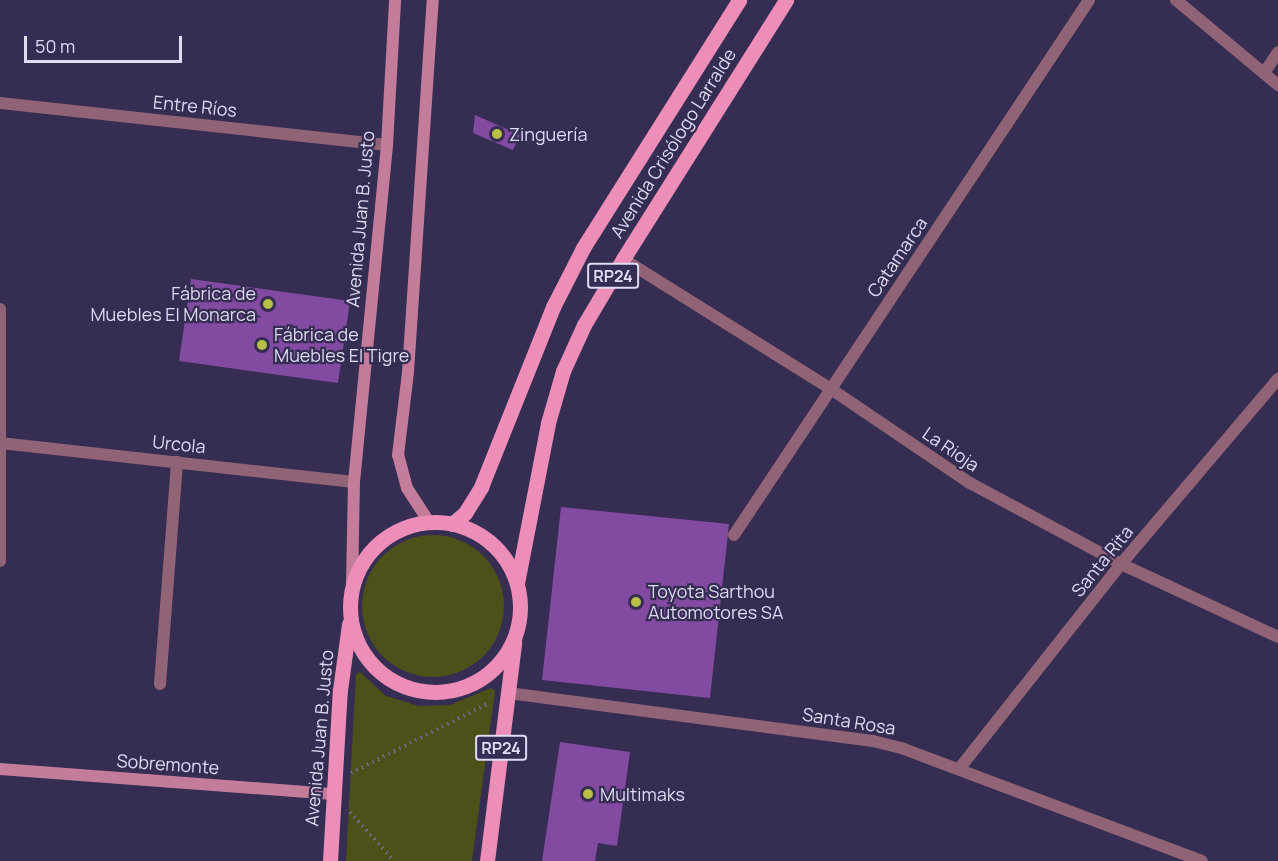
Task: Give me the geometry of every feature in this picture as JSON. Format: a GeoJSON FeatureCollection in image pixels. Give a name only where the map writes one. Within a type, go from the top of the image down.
{"type":"FeatureCollection","features":[{"type":"Feature","properties":{"kind":"main road","name":"Avenida Juan B. Justo"},"geometry":{"type":"LineString","coordinates":[[352,585],[354,482],[387,145],[395,0]]}},
{"type":"Feature","properties":{"kind":"main road"},"geometry":{"type":"LineString","coordinates":[[429,522],[408,488],[398,455],[408,372],[433,0]]}},
{"type":"Feature","properties":{"kind":"main road","name":"Avenida Crisólogo Larralde"},"geometry":{"type":"LineString","coordinates":[[452,524],[465,513],[481,487],[553,307],[583,248],[739,0]]}},
{"type":"Feature","properties":{"kind":"main road","name":"Avenida Crisólogo Larralde"},"geometry":{"type":"LineString","coordinates":[[517,583],[548,423],[563,371],[584,325],[622,259],[786,0]]}},
{"type":"Feature","properties":{"kind":"main road","name":"RP24"},"geometry":{"type":"LineString","coordinates":[[487,861],[520,609],[517,583],[493,545],[474,531],[452,524],[429,522],[404,528],[381,542],[363,561],[352,585],[350,618],[357,643],[371,664],[390,681],[422,691],[464,687],[486,675],[504,657],[516,634]]}},
{"type":"Feature","properties":{"kind":"main road","name":"Avenida Juan B. Justo"},"geometry":{"type":"LineString","coordinates":[[330,861],[334,788],[350,618]]}},
{"type":"Feature","properties":{"kind":"main road","name":"Sobremonte"},"geometry":{"type":"LineString","coordinates":[[0,769],[334,788]]}},
{"type":"Feature","properties":{"kind":"street","name":"Catamarca"},"geometry":{"type":"LineString","coordinates":[[734,535],[1089,0]]}},
{"type":"Feature","properties":{"kind":"street"},"geometry":{"type":"LineString","coordinates":[[1176,0],[1278,85]]}},
{"type":"Feature","properties":{"kind":"street"},"geometry":{"type":"LineString","coordinates":[[1264,73],[1278,52]]}},
{"type":"Feature","properties":{"kind":"street","name":"Entre Ríos"},"geometry":{"type":"LineString","coordinates":[[0,103],[387,145]]}},
{"type":"Feature","properties":{"kind":"street","name":"La Rioja"},"geometry":{"type":"LineString","coordinates":[[622,259],[831,389],[970,483],[1121,564],[1278,637]]}},
{"type":"Feature","properties":{"kind":"street"},"geometry":{"type":"LineString","coordinates":[[0,309],[0,561]]}},
{"type":"Feature","properties":{"kind":"street","name":"Santa Rita"},"geometry":{"type":"LineString","coordinates":[[959,770],[1121,564],[1278,379]]}},
{"type":"Feature","properties":{"kind":"street","name":"Urcola"},"geometry":{"type":"LineString","coordinates":[[1,443],[354,482]]}},
{"type":"Feature","properties":{"kind":"street"},"geometry":{"type":"LineString","coordinates":[[160,684],[177,462]]}},
{"type":"Feature","properties":{"kind":"street","name":"Santa Rosa"},"geometry":{"type":"LineString","coordinates":[[508,693],[873,741],[959,770],[1202,861]]}},
{"type":"Feature","properties":{"kind":"path"},"geometry":{"type":"LineString","coordinates":[[394,861],[334,788],[508,693]]}},
{"type":"Feature","properties":{"kind":"green space"},"geometry":{"type":"Polygon","coordinates":[[[433,535],[447,536],[460,541],[483,556],[498,579],[503,592],[503,620],[498,633],[483,656],[460,671],[447,676],[433,677],[419,676],[406,671],[383,656],[368,633],[363,620],[362,606],[363,592],[368,579],[383,556],[406,541],[419,536],[433,535]]]}},
{"type":"Feature","properties":{"kind":"green space"},"geometry":{"type":"Polygon","coordinates":[[[360,672],[386,696],[419,706],[450,705],[491,688],[495,691],[472,861],[346,861],[356,674],[360,672]]]}},
{"type":"Feature","properties":{"kind":"building","name":"Zinguería"},"geometry":{"type":"Polygon","coordinates":[[[475,115],[520,135],[513,150],[473,133],[475,115]]]}},
{"type":"Feature","properties":{"kind":"building","name":"Fábrica de Muebles El Tigre"},"geometry":{"type":"Polygon","coordinates":[[[191,279],[350,301],[338,383],[179,361],[191,279]]]}},
{"type":"Feature","properties":{"kind":"building","name":"Toyota Sarthou Automotores SA"},"geometry":{"type":"Polygon","coordinates":[[[561,507],[729,524],[710,698],[542,680],[561,507]]]}},
{"type":"Feature","properties":{"kind":"building","name":"Multimaks"},"geometry":{"type":"Polygon","coordinates":[[[560,742],[630,752],[617,846],[598,843],[595,861],[542,861],[560,742]]]}},
{"type":"Feature","properties":{"kind":"place","name":"Zinguería"},"geometry":{"type":"Point","coordinates":[497,134]}},
{"type":"Feature","properties":{"kind":"place","name":"Fábrica de Muebles El Monarca"},"geometry":{"type":"Point","coordinates":[268,304]}},
{"type":"Feature","properties":{"kind":"place","name":"Fábrica de Muebles El Tigre"},"geometry":{"type":"Point","coordinates":[262,345]}},
{"type":"Feature","properties":{"kind":"place","name":"Toyota Sarthou Automotores SA"},"geometry":{"type":"Point","coordinates":[636,602]}},
{"type":"Feature","properties":{"kind":"place","name":"Multimaks"},"geometry":{"type":"Point","coordinates":[588,794]}}]}
